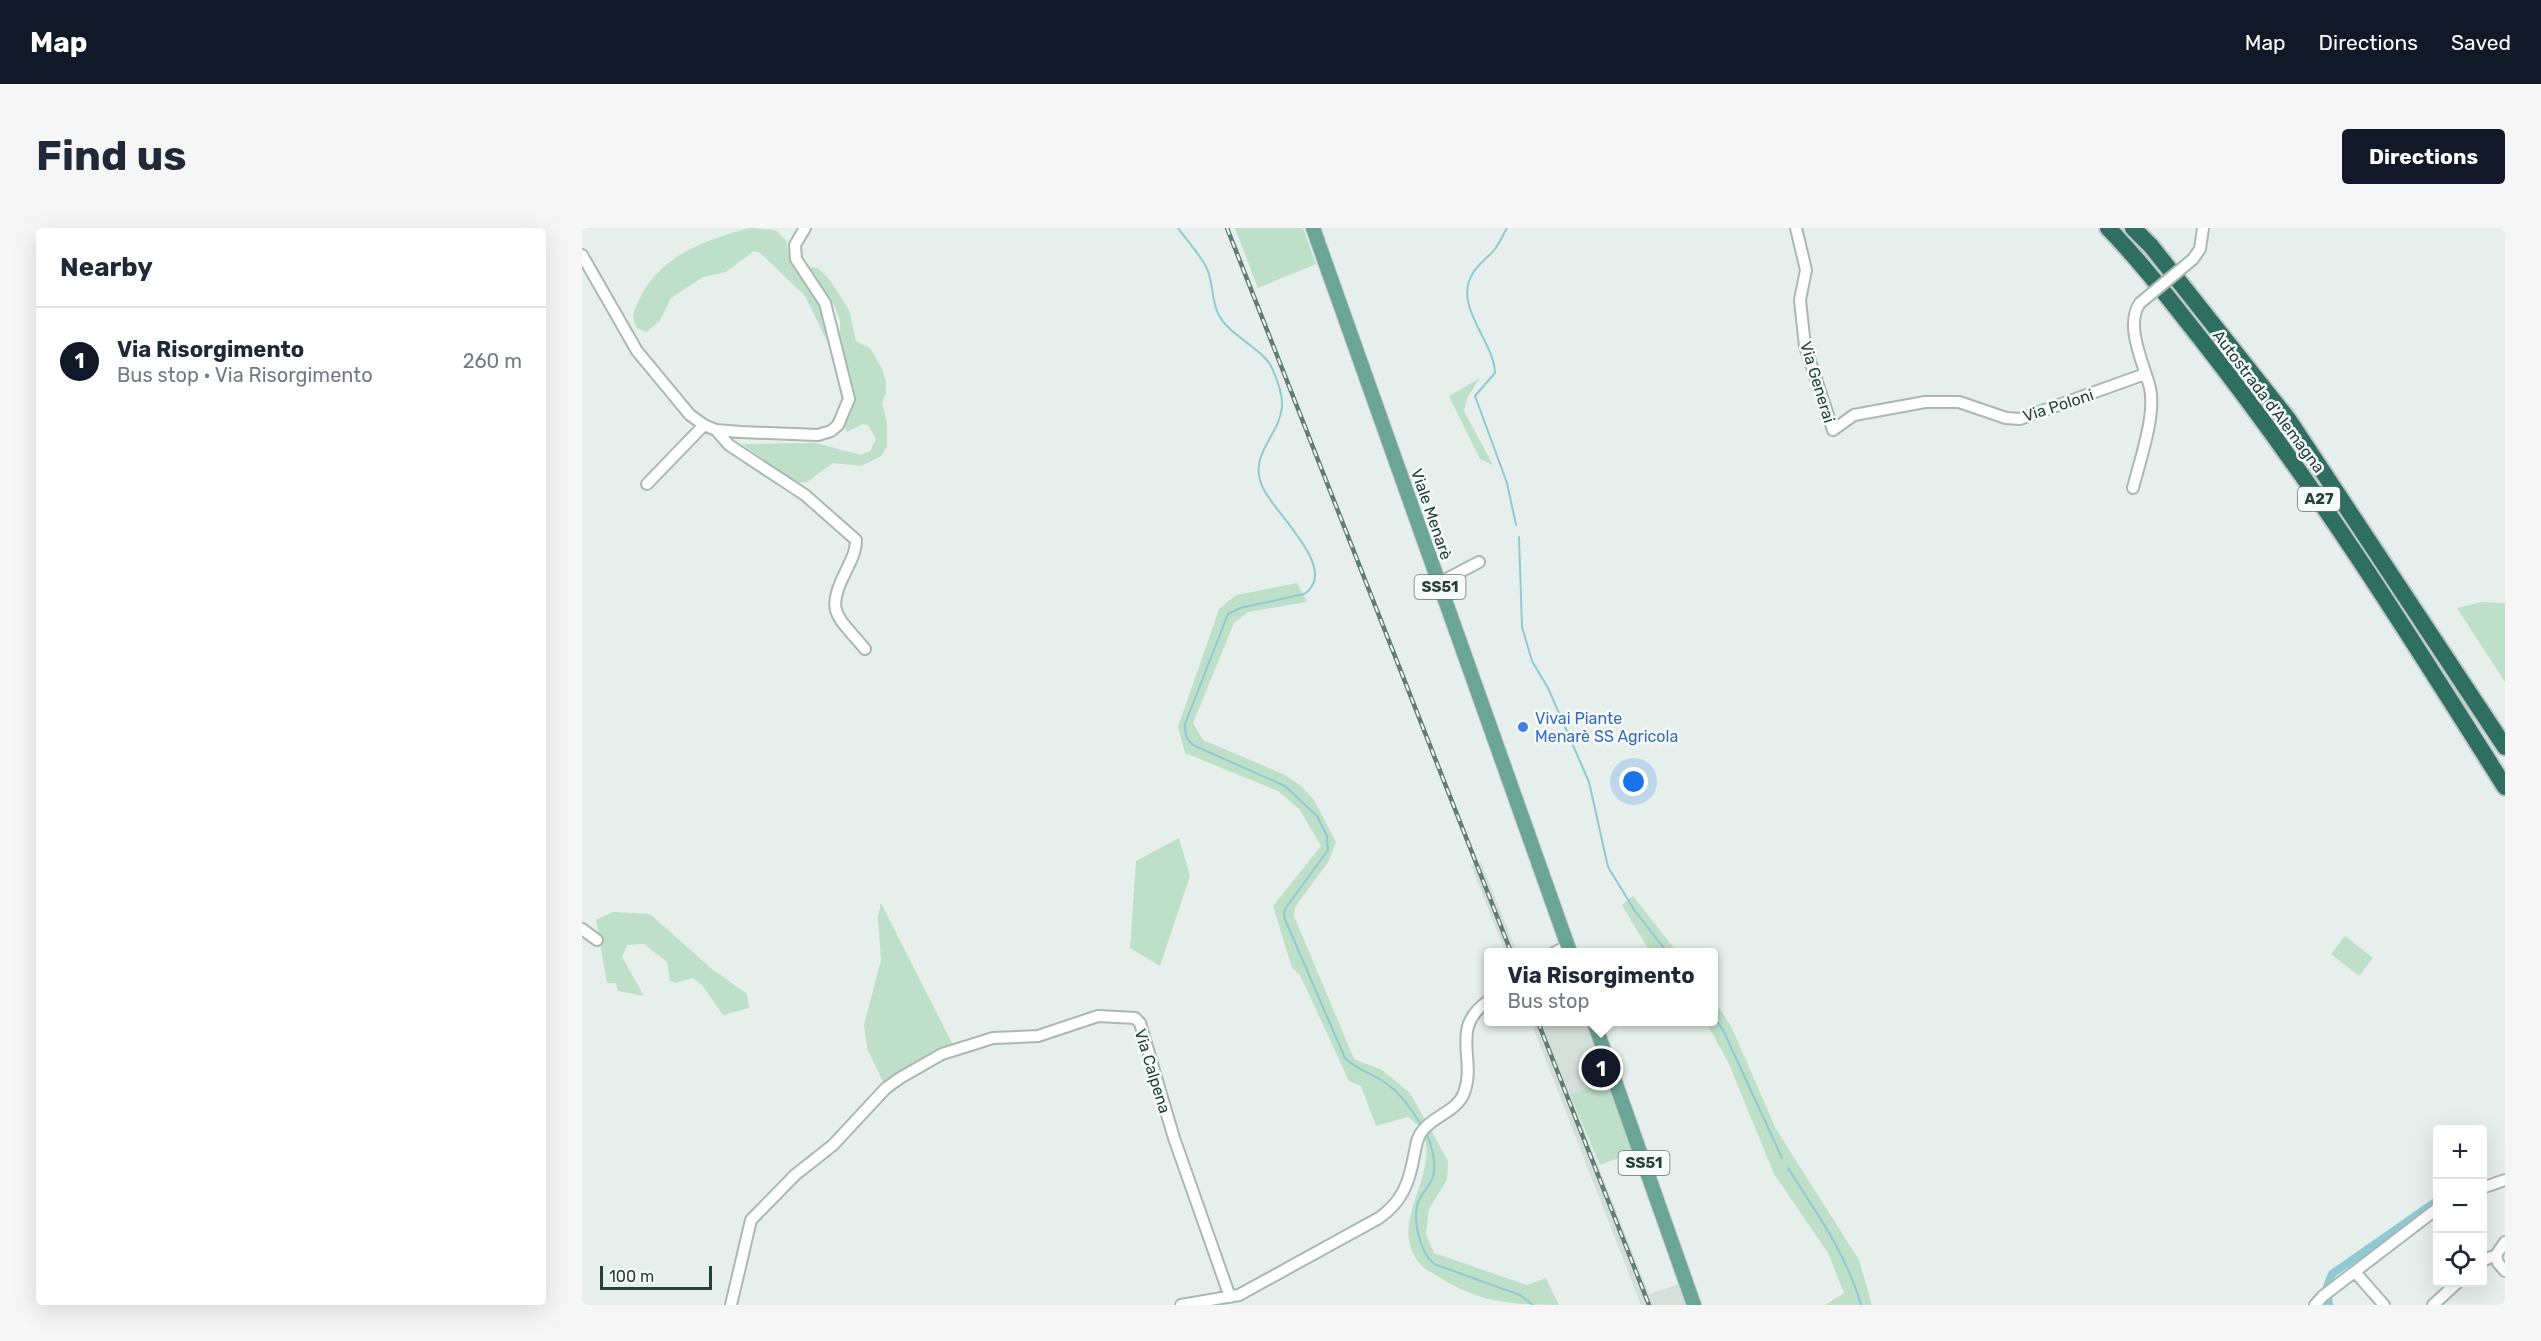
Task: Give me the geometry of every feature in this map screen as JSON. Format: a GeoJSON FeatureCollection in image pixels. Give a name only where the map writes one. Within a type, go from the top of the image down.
{"type":"FeatureCollection","features":[{"type":"Feature","properties":{"kind":"highway","name":"Autostrada d'Alemagna"},"geometry":{"type":"LineString","coordinates":[[2108,228],[2137,258],[2266,422],[2355,553],[2505,788]]}},
{"type":"Feature","properties":{"kind":"highway","name":"Autostrada d'Alemagna"},"geometry":{"type":"LineString","coordinates":[[2133,228],[2151,246],[2288,419],[2505,747]]}},
{"type":"Feature","properties":{"kind":"main road","name":"Viale Menarè"},"geometry":{"type":"LineString","coordinates":[[1313,228],[1439,583],[1563,948]]}},
{"type":"Feature","properties":{"kind":"main road","name":"SS51"},"geometry":{"type":"LineString","coordinates":[[1595,1026],[1694,1305]]}},
{"type":"Feature","properties":{"kind":"street"},"geometry":{"type":"LineString","coordinates":[[582,255],[588,278],[637,351],[690,415],[716,430],[818,435],[831,431],[842,419],[849,399],[831,320],[822,296],[796,259],[797,240],[805,228]]}},
{"type":"Feature","properties":{"kind":"street","name":"Via Generai"},"geometry":{"type":"LineString","coordinates":[[1796,228],[1806,270],[1800,300],[1805,346],[1833,430]]}},
{"type":"Feature","properties":{"kind":"street"},"geometry":{"type":"LineString","coordinates":[[2133,488],[2151,408],[2151,396],[2134,319],[2140,303],[2193,259],[2200,249],[2203,228]]}},
{"type":"Feature","properties":{"kind":"street","name":"Via Poloni"},"geometry":{"type":"LineString","coordinates":[[1833,430],[1854,415],[1924,402],[1959,402],[2006,418],[2020,419],[2145,374]]}},
{"type":"Feature","properties":{"kind":"street"},"geometry":{"type":"LineString","coordinates":[[647,484],[704,425]]}},
{"type":"Feature","properties":{"kind":"street"},"geometry":{"type":"LineString","coordinates":[[716,430],[729,445],[806,495],[856,540],[856,550],[834,599],[837,613],[865,649]]}},
{"type":"Feature","properties":{"kind":"street"},"geometry":{"type":"LineString","coordinates":[[1439,583],[1479,562]]}},
{"type":"Feature","properties":{"kind":"street"},"geometry":{"type":"LineString","coordinates":[[582,929],[597,940]]}},
{"type":"Feature","properties":{"kind":"street"},"geometry":{"type":"LineString","coordinates":[[1181,1305],[1239,1295],[1379,1218],[1396,1204],[1409,1181],[1416,1144],[1425,1128],[1458,1103],[1463,1096],[1467,1082],[1465,1049],[1468,1021],[1484,1004]]}},
{"type":"Feature","properties":{"kind":"street","name":"Via Calpena"},"geometry":{"type":"LineString","coordinates":[[731,1305],[751,1220],[795,1175],[833,1145],[900,1078],[942,1054],[970,1044],[993,1038],[1038,1036],[1080,1020],[1112,1015],[1135,1018],[1140,1023],[1174,1138],[1230,1297]]}},
{"type":"Feature","properties":{"kind":"street"},"geometry":{"type":"LineString","coordinates":[[2487,1186],[2505,1180]]}},
{"type":"Feature","properties":{"kind":"street"},"geometry":{"type":"LineString","coordinates":[[2315,1305],[2323,1296],[2334,1290],[2433,1212]]}},
{"type":"Feature","properties":{"kind":"street"},"geometry":{"type":"LineString","coordinates":[[2487,1259],[2496,1255],[2505,1242]]}},
{"type":"Feature","properties":{"kind":"street"},"geometry":{"type":"LineString","coordinates":[[2496,1255],[2498,1263],[2505,1271]]}},
{"type":"Feature","properties":{"kind":"street"},"geometry":{"type":"LineString","coordinates":[[2355,1272],[2384,1305]]}},
{"type":"Feature","properties":{"kind":"street"},"geometry":{"type":"LineString","coordinates":[[2433,1305],[2453,1287]]}},
{"type":"Feature","properties":{"kind":"shaded area"},"geometry":{"type":"Polygon","coordinates":[[[1481,862],[1515,948],[1503,948],[1471,865],[1481,862]]]}},
{"type":"Feature","properties":{"kind":"shaded area"},"geometry":{"type":"Polygon","coordinates":[[[1533,1026],[1595,1026],[1614,1077],[1570,1095],[1649,1294],[1686,1282],[1694,1305],[1641,1305],[1533,1026]]]}},
{"type":"Feature","properties":{"kind":"green space"},"geometry":{"type":"Polygon","coordinates":[[[750,228],[775,230],[786,240],[788,252],[822,307],[833,344],[828,343],[805,296],[759,252],[754,251],[726,272],[703,277],[671,298],[660,321],[646,332],[637,328],[633,318],[635,309],[646,286],[657,273],[670,262],[700,244],[750,228]]]}},
{"type":"Feature","properties":{"kind":"green space"},"geometry":{"type":"Polygon","coordinates":[[[1235,228],[1303,228],[1316,264],[1258,288],[1235,228]]]}},
{"type":"Feature","properties":{"kind":"green space"},"geometry":{"type":"Polygon","coordinates":[[[812,267],[818,268],[830,280],[849,310],[856,341],[870,348],[882,369],[886,382],[886,393],[882,403],[887,423],[887,447],[881,456],[861,466],[833,463],[807,482],[797,483],[742,444],[816,443],[861,455],[870,451],[876,439],[869,426],[863,424],[847,432],[844,425],[849,410],[840,344],[840,320],[835,307],[809,270],[812,267]]]}},
{"type":"Feature","properties":{"kind":"green space"},"geometry":{"type":"Polygon","coordinates":[[[1480,378],[1467,398],[1464,411],[1493,465],[1480,459],[1449,396],[1480,378]]]}},
{"type":"Feature","properties":{"kind":"green space"},"geometry":{"type":"Polygon","coordinates":[[[1297,583],[1307,602],[1248,612],[1234,623],[1193,723],[1203,740],[1285,775],[1301,786],[1314,800],[1336,842],[1329,861],[1295,907],[1294,916],[1354,1059],[1382,1070],[1410,1093],[1448,1161],[1447,1180],[1429,1209],[1426,1234],[1434,1253],[1527,1285],[1546,1278],[1559,1305],[1514,1303],[1471,1294],[1421,1265],[1411,1250],[1409,1234],[1410,1217],[1425,1166],[1426,1149],[1423,1133],[1419,1126],[1408,1117],[1376,1126],[1361,1086],[1349,1081],[1300,975],[1292,968],[1273,906],[1321,846],[1300,810],[1278,791],[1185,753],[1178,727],[1219,609],[1236,595],[1297,583]]]}},
{"type":"Feature","properties":{"kind":"green space"},"geometry":{"type":"Polygon","coordinates":[[[2481,602],[2505,603],[2505,682],[2457,608],[2481,602]]]}},
{"type":"Feature","properties":{"kind":"green space"},"geometry":{"type":"Polygon","coordinates":[[[1179,838],[1190,876],[1160,966],[1130,948],[1136,861],[1179,838]]]}},
{"type":"Feature","properties":{"kind":"green space"},"geometry":{"type":"Polygon","coordinates":[[[1633,896],[1674,948],[1648,948],[1622,905],[1633,896]]]}},
{"type":"Feature","properties":{"kind":"green space"},"geometry":{"type":"Polygon","coordinates":[[[881,903],[955,1049],[886,1088],[867,1048],[864,1025],[881,960],[878,917],[881,903]]]}},
{"type":"Feature","properties":{"kind":"green space"},"geometry":{"type":"Polygon","coordinates":[[[613,912],[650,914],[712,969],[747,994],[749,1008],[723,1015],[702,985],[693,978],[676,983],[670,981],[667,962],[644,944],[627,945],[622,957],[644,996],[618,991],[616,983],[607,983],[596,920],[613,912]]]}},
{"type":"Feature","properties":{"kind":"green space"},"geometry":{"type":"Polygon","coordinates":[[[2345,936],[2373,958],[2359,976],[2331,954],[2345,936]]]}},
{"type":"Feature","properties":{"kind":"green space"},"geometry":{"type":"Polygon","coordinates":[[[1718,1007],[1731,1026],[1776,1129],[1859,1260],[1872,1305],[1825,1305],[1844,1293],[1828,1253],[1774,1174],[1729,1064],[1708,1026],[1718,1026],[1718,1007]]]}},
{"type":"Feature","properties":{"kind":"green space"},"geometry":{"type":"Polygon","coordinates":[[[1614,1077],[1640,1150],[1600,1165],[1570,1095],[1614,1077]]]}},
{"type":"Feature","properties":{"kind":"waterway"},"geometry":{"type":"LineString","coordinates":[[1178,228],[1198,253],[1207,269],[1215,306],[1220,317],[1268,361],[1276,377],[1281,392],[1282,407],[1276,428],[1261,456],[1259,476],[1270,499],[1302,542],[1315,571],[1313,584],[1304,594],[1240,608],[1228,614],[1185,724],[1186,734],[1195,746],[1285,786],[1317,816],[1327,836],[1328,850],[1285,909],[1284,917],[1345,1058],[1394,1089],[1422,1126]]}},
{"type":"Feature","properties":{"kind":"waterway"},"geometry":{"type":"LineString","coordinates":[[1507,228],[1495,249],[1473,273],[1468,285],[1467,298],[1470,310],[1493,361],[1495,373],[1475,396],[1507,483],[1516,525]]}},
{"type":"Feature","properties":{"kind":"waterway"},"geometry":{"type":"LineString","coordinates":[[1519,537],[1522,627],[1532,661],[1548,688],[1589,782],[1608,867],[1635,911],[1664,948]]}},
{"type":"Feature","properties":{"kind":"waterway"},"geometry":{"type":"LineString","coordinates":[[1718,1023],[1782,1158]]}},
{"type":"Feature","properties":{"kind":"waterway"},"geometry":{"type":"LineString","coordinates":[[1425,1131],[1433,1153],[1434,1171],[1431,1182],[1419,1200],[1416,1216],[1418,1234],[1429,1259],[1434,1264],[1520,1295],[1533,1305]]}},
{"type":"Feature","properties":{"kind":"waterway"},"geometry":{"type":"LineString","coordinates":[[1788,1168],[1839,1251],[1861,1305]]}},
{"type":"Feature","properties":{"kind":"waterway"},"geometry":{"type":"LineString","coordinates":[[2329,1305],[2327,1287],[2332,1274],[2433,1203]]}},
{"type":"Feature","properties":{"kind":"railway"},"geometry":{"type":"LineString","coordinates":[[1227,228],[1509,948]]}},
{"type":"Feature","properties":{"kind":"railway"},"geometry":{"type":"LineString","coordinates":[[1540,1026],[1649,1305]]}},
{"type":"Feature","properties":{"kind":"place","name":"Vivai Piante Menarè SS Agricola"},"geometry":{"type":"Point","coordinates":[1523,727]}},
{"type":"Feature","properties":{"kind":"place","name":"Via Risorgimento"},"geometry":{"type":"Point","coordinates":[1601,1068]}}]}
